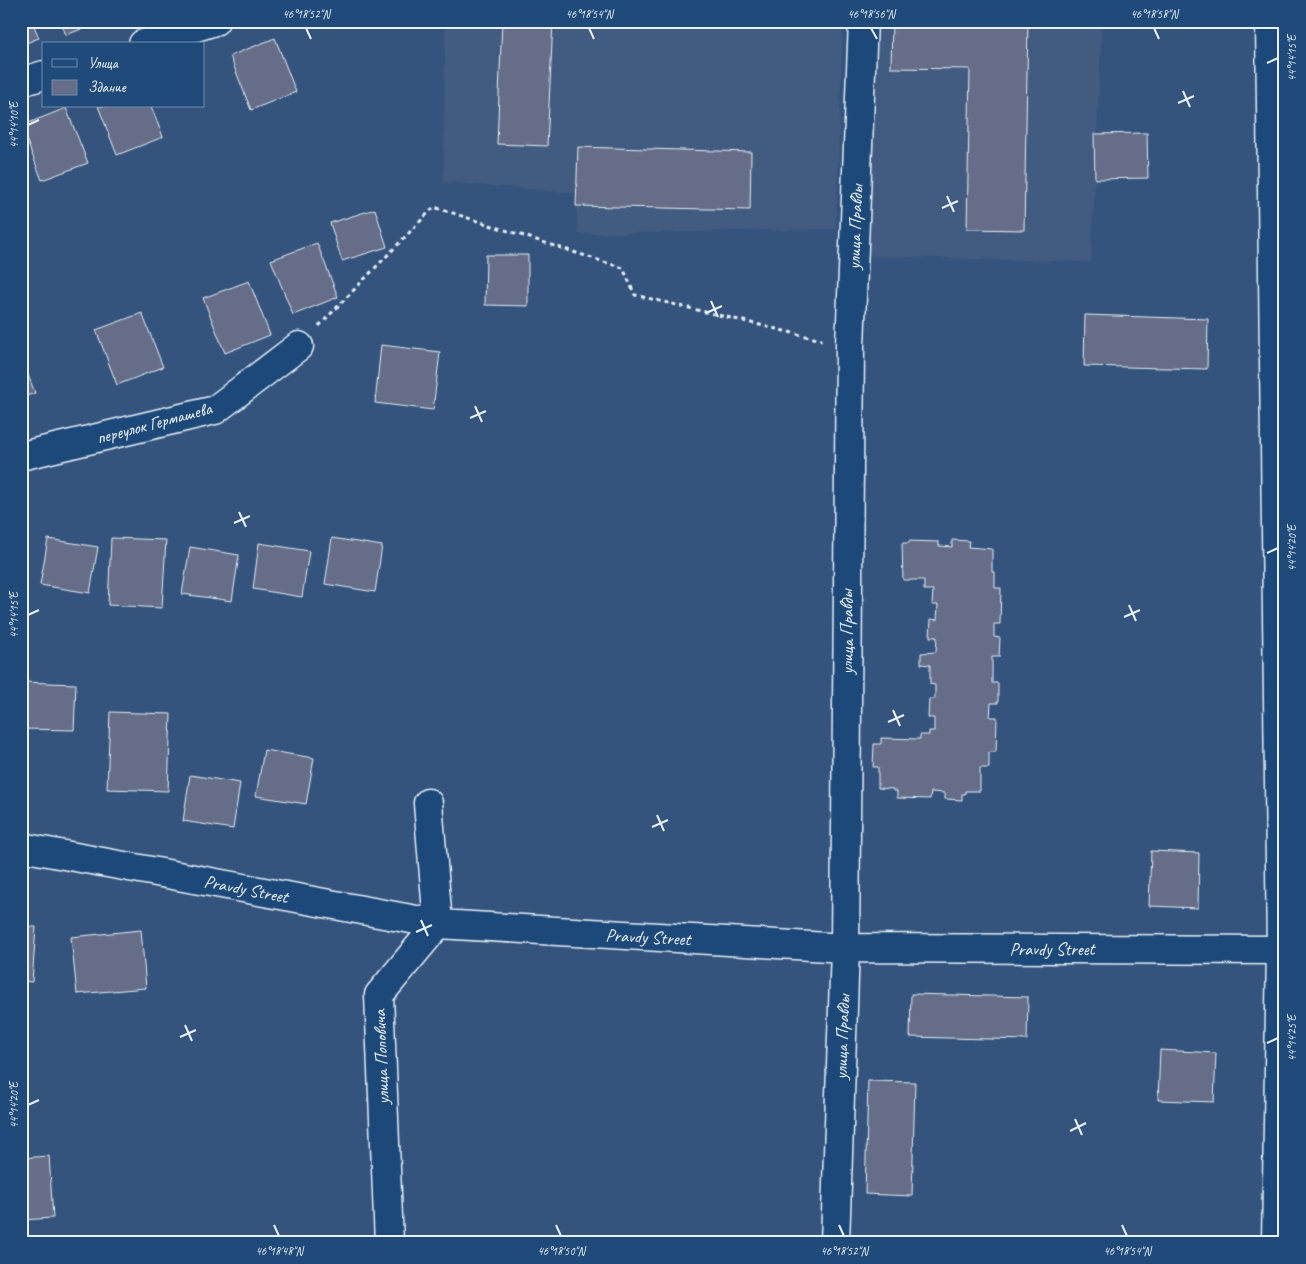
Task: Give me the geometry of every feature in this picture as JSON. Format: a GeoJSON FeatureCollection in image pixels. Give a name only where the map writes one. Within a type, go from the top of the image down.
{"type":"FeatureCollection","features":[{"type":"Feature","properties":{"kind":"street"},"geometry":{"type":"LineString","coordinates":[[149,42],[215,21]]}},
{"type":"Feature","properties":{"kind":"street","name":"улица Правды"},"geometry":{"type":"LineString","coordinates":[[835,1243],[845,948],[850,346],[863,21]]}},
{"type":"Feature","properties":{"kind":"street"},"geometry":{"type":"LineString","coordinates":[[1270,21],[1281,719],[1281,950],[1276,1243]]}},
{"type":"Feature","properties":{"kind":"street"},"geometry":{"type":"LineString","coordinates":[[21,82],[42,76]]}},
{"type":"Feature","properties":{"kind":"street","name":"переулок Гермашева"},"geometry":{"type":"LineString","coordinates":[[21,456],[214,410],[299,346]]}},
{"type":"Feature","properties":{"kind":"street"},"geometry":{"type":"LineString","coordinates":[[428,804],[438,924]]}},
{"type":"Feature","properties":{"kind":"street","name":"Pravdy Street"},"geometry":{"type":"LineString","coordinates":[[21,847],[438,924],[845,948],[1281,950]]}},
{"type":"Feature","properties":{"kind":"street","name":"улица Поповича"},"geometry":{"type":"LineString","coordinates":[[389,1243],[379,995],[438,924]]}},
{"type":"Feature","properties":{"kind":"path"},"geometry":{"type":"LineString","coordinates":[[299,346],[434,207],[623,268],[635,295],[850,346]]}},
{"type":"Feature","properties":{"kind":"shaded area"},"geometry":{"type":"Polygon","coordinates":[[[445,21],[843,21],[836,229],[578,234],[576,193],[444,182],[445,21]]]}},
{"type":"Feature","properties":{"kind":"shaded area"},"geometry":{"type":"Polygon","coordinates":[[[879,21],[1102,21],[1091,262],[868,256],[879,21]]]}},
{"type":"Feature","properties":{"kind":"building"},"geometry":{"type":"Polygon","coordinates":[[[21,21],[32,21],[39,38],[21,45],[21,21]]]}},
{"type":"Feature","properties":{"kind":"building"},"geometry":{"type":"Polygon","coordinates":[[[60,21],[102,21],[66,35],[60,21]]]}},
{"type":"Feature","properties":{"kind":"building"},"geometry":{"type":"Polygon","coordinates":[[[502,21],[553,21],[547,146],[497,144],[502,21]]]}},
{"type":"Feature","properties":{"kind":"building"},"geometry":{"type":"Polygon","coordinates":[[[892,21],[1028,21],[1024,230],[967,229],[970,69],[891,68],[892,21]]]}},
{"type":"Feature","properties":{"kind":"building"},"geometry":{"type":"Polygon","coordinates":[[[275,38],[296,92],[251,110],[230,56],[275,38]]]}},
{"type":"Feature","properties":{"kind":"building"},"geometry":{"type":"Polygon","coordinates":[[[66,108],[88,163],[42,180],[21,126],[66,108]]]}},
{"type":"Feature","properties":{"kind":"building"},"geometry":{"type":"Polygon","coordinates":[[[99,108],[152,108],[163,137],[117,155],[99,108]]]}},
{"type":"Feature","properties":{"kind":"building"},"geometry":{"type":"Polygon","coordinates":[[[1147,133],[1148,178],[1095,179],[1094,134],[1147,133]]]}},
{"type":"Feature","properties":{"kind":"building"},"geometry":{"type":"Polygon","coordinates":[[[578,147],[751,152],[750,210],[576,206],[578,147]]]}},
{"type":"Feature","properties":{"kind":"building"},"geometry":{"type":"Polygon","coordinates":[[[375,209],[387,247],[342,261],[330,223],[375,209]]]}},
{"type":"Feature","properties":{"kind":"building"},"geometry":{"type":"Polygon","coordinates":[[[317,243],[338,297],[293,315],[271,260],[317,243]]]}},
{"type":"Feature","properties":{"kind":"building"},"geometry":{"type":"Polygon","coordinates":[[[486,255],[528,255],[528,306],[485,305],[486,255]]]}},
{"type":"Feature","properties":{"kind":"building"},"geometry":{"type":"Polygon","coordinates":[[[249,281],[270,335],[225,353],[203,298],[249,281]]]}},
{"type":"Feature","properties":{"kind":"building"},"geometry":{"type":"Polygon","coordinates":[[[142,313],[163,367],[117,385],[96,330],[142,313]]]}},
{"type":"Feature","properties":{"kind":"building"},"geometry":{"type":"Polygon","coordinates":[[[1085,315],[1208,319],[1207,369],[1084,366],[1085,315]]]}},
{"type":"Feature","properties":{"kind":"building"},"geometry":{"type":"Polygon","coordinates":[[[381,345],[440,352],[433,410],[375,403],[381,345]]]}},
{"type":"Feature","properties":{"kind":"building"},"geometry":{"type":"Polygon","coordinates":[[[21,357],[35,393],[21,398],[21,357]]]}},
{"type":"Feature","properties":{"kind":"building"},"geometry":{"type":"Polygon","coordinates":[[[111,538],[166,540],[162,608],[108,605],[111,538]]]}},
{"type":"Feature","properties":{"kind":"building"},"geometry":{"type":"Polygon","coordinates":[[[332,538],[382,546],[375,592],[325,584],[332,538]]]}},
{"type":"Feature","properties":{"kind":"building"},"geometry":{"type":"Polygon","coordinates":[[[48,539],[98,547],[90,593],[40,585],[48,539]]]}},
{"type":"Feature","properties":{"kind":"building"},"geometry":{"type":"Polygon","coordinates":[[[952,540],[969,541],[968,547],[992,549],[992,572],[995,572],[995,588],[1001,588],[1000,624],[994,624],[994,637],[1000,638],[999,657],[992,657],[992,683],[998,683],[998,703],[991,703],[990,717],[997,717],[996,752],[989,752],[989,768],[980,768],[980,791],[965,791],[965,794],[962,794],[962,800],[945,799],[945,793],[931,792],[930,799],[897,798],[897,791],[878,788],[878,767],[873,767],[874,744],[881,744],[881,738],[920,739],[920,735],[929,735],[929,731],[934,731],[934,718],[928,718],[929,699],[935,699],[935,685],[930,684],[930,665],[921,664],[921,653],[936,652],[937,637],[930,637],[931,619],[937,620],[938,605],[932,605],[933,590],[924,590],[924,580],[903,580],[902,543],[909,543],[909,541],[939,542],[939,546],[952,547],[952,540]]]}},
{"type":"Feature","properties":{"kind":"building"},"geometry":{"type":"Polygon","coordinates":[[[259,543],[309,551],[302,597],[253,589],[259,543]]]}},
{"type":"Feature","properties":{"kind":"building"},"geometry":{"type":"Polygon","coordinates":[[[190,547],[239,555],[232,601],[182,594],[190,547]]]}},
{"type":"Feature","properties":{"kind":"building"},"geometry":{"type":"Polygon","coordinates":[[[21,682],[76,684],[74,730],[21,729],[21,682]]]}},
{"type":"Feature","properties":{"kind":"building"},"geometry":{"type":"Polygon","coordinates":[[[110,712],[171,714],[168,791],[107,789],[110,712]]]}},
{"type":"Feature","properties":{"kind":"building"},"geometry":{"type":"Polygon","coordinates":[[[264,750],[314,758],[306,804],[256,796],[264,750]]]}},
{"type":"Feature","properties":{"kind":"building"},"geometry":{"type":"Polygon","coordinates":[[[190,775],[240,783],[233,829],[183,821],[190,775]]]}},
{"type":"Feature","properties":{"kind":"building"},"geometry":{"type":"Polygon","coordinates":[[[1151,851],[1199,853],[1198,908],[1149,906],[1151,851]]]}},
{"type":"Feature","properties":{"kind":"building"},"geometry":{"type":"Polygon","coordinates":[[[21,927],[36,927],[32,982],[21,981],[21,927]]]}},
{"type":"Feature","properties":{"kind":"building"},"geometry":{"type":"Polygon","coordinates":[[[141,930],[146,988],[77,994],[71,937],[141,930]]]}},
{"type":"Feature","properties":{"kind":"building"},"geometry":{"type":"Polygon","coordinates":[[[911,994],[1028,997],[1027,1040],[910,1037],[911,994]]]}},
{"type":"Feature","properties":{"kind":"building"},"geometry":{"type":"Polygon","coordinates":[[[1160,1050],[1216,1053],[1214,1102],[1158,1100],[1160,1050]]]}},
{"type":"Feature","properties":{"kind":"building"},"geometry":{"type":"Polygon","coordinates":[[[868,1081],[915,1082],[912,1196],[865,1194],[868,1081]]]}},
{"type":"Feature","properties":{"kind":"building"},"geometry":{"type":"Polygon","coordinates":[[[49,1156],[53,1218],[21,1220],[21,1158],[49,1156]]]}}]}
